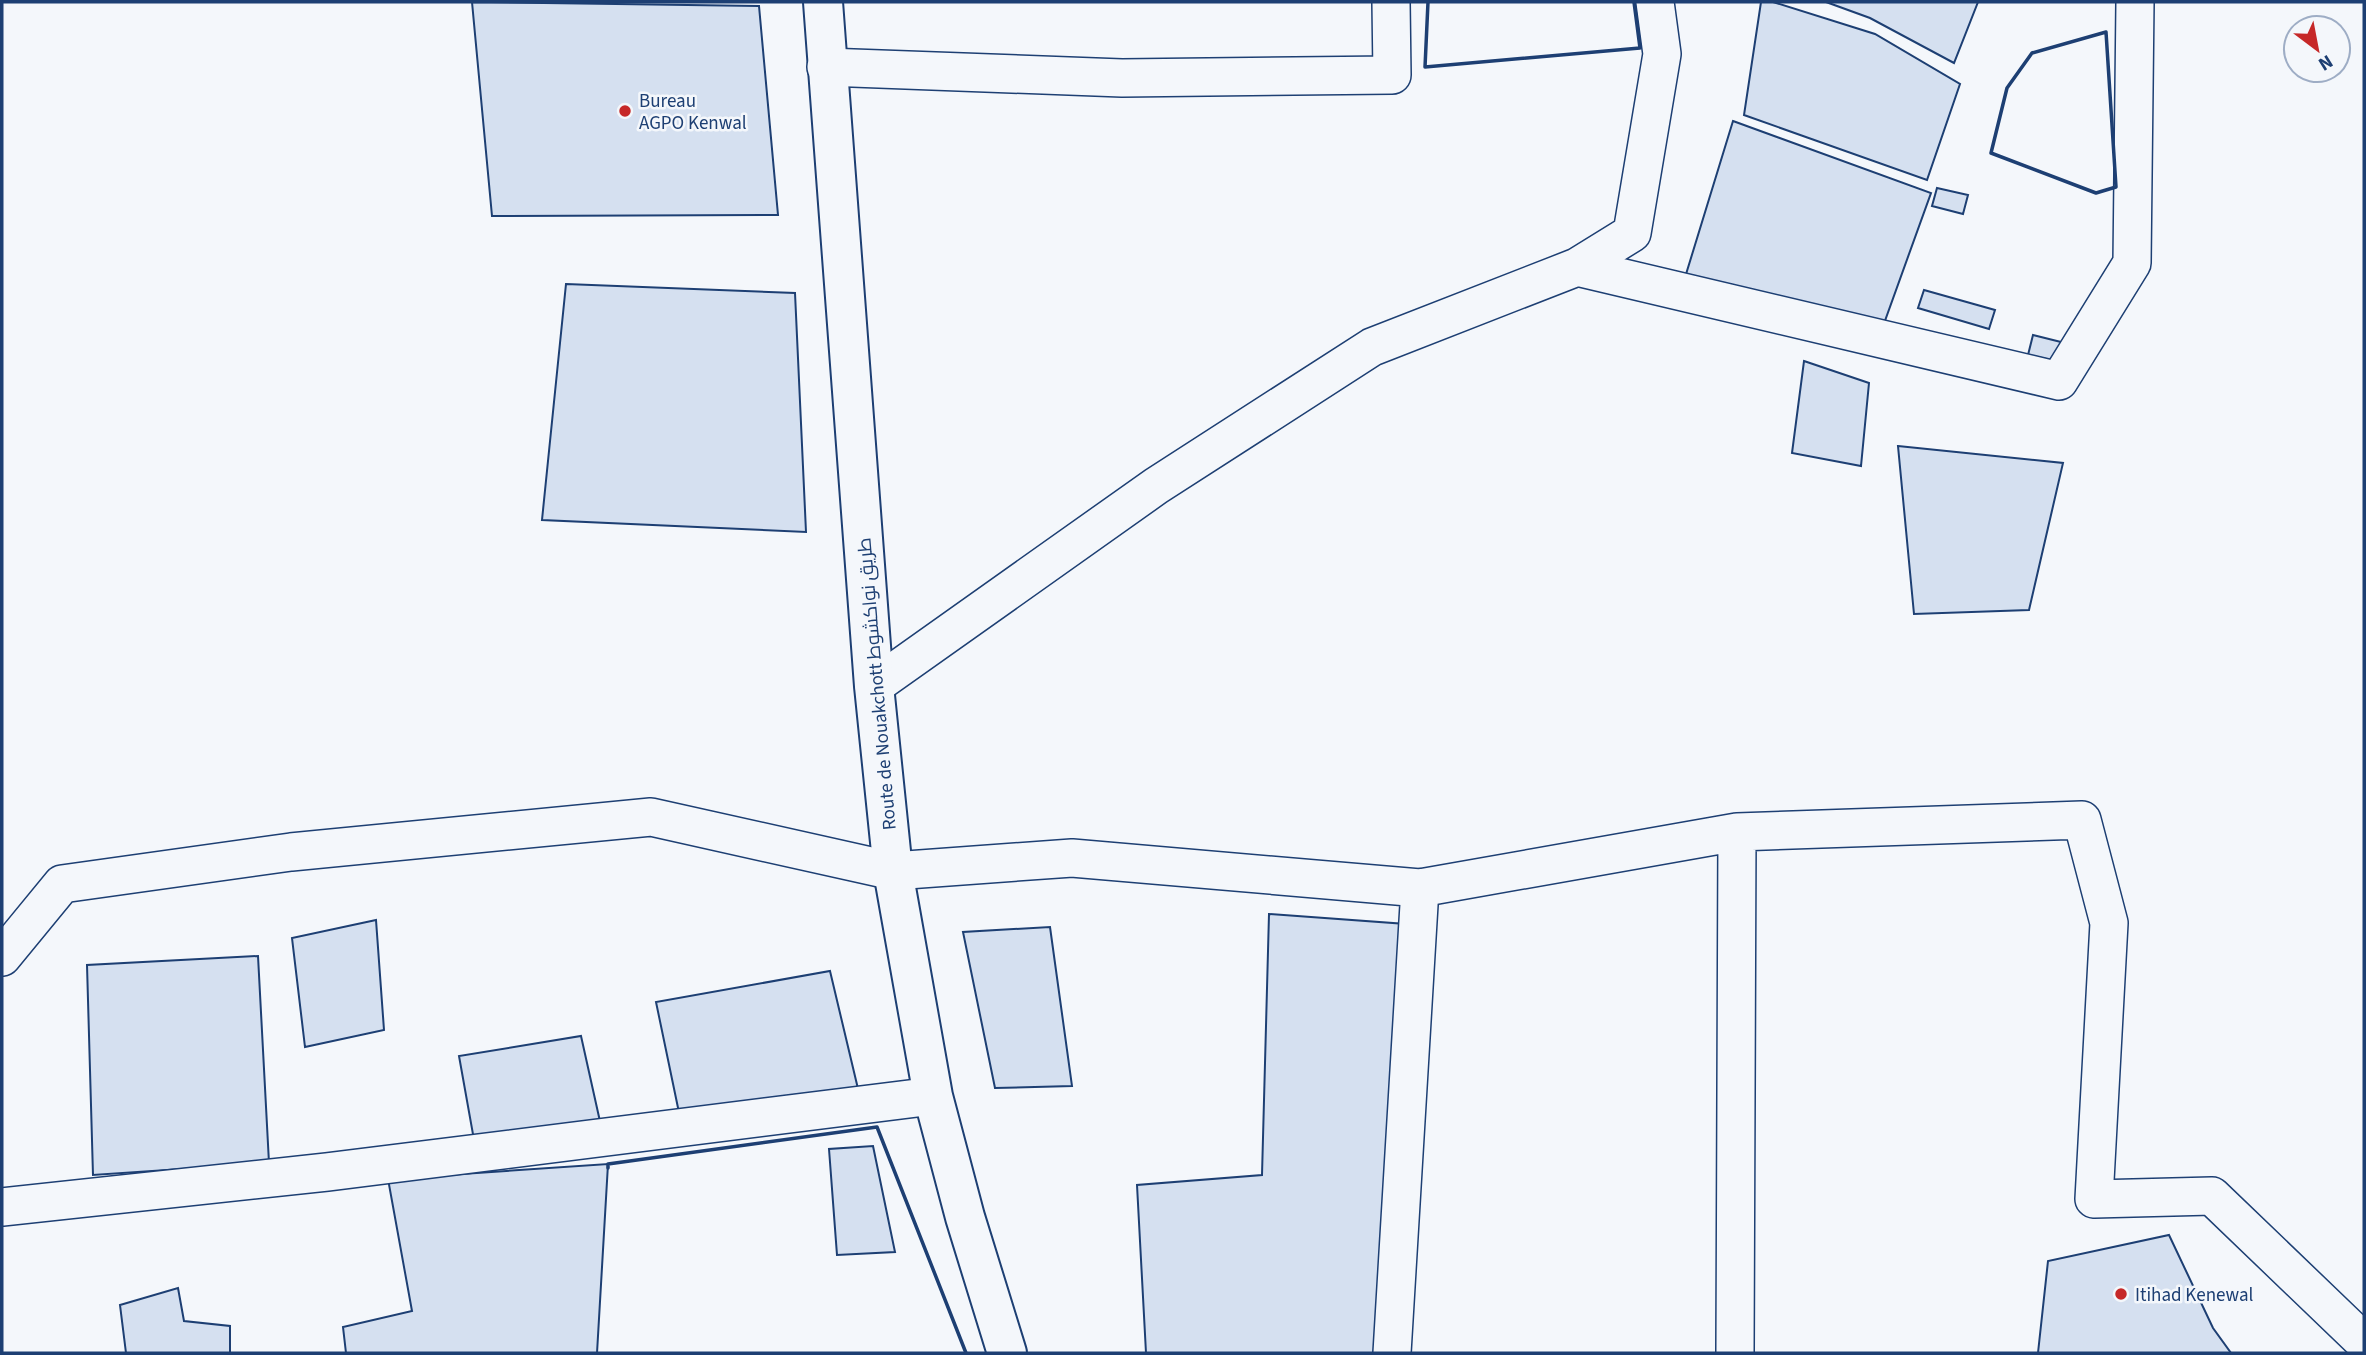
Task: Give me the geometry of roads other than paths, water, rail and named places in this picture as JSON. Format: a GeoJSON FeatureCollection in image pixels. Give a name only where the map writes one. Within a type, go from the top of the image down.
{"type":"FeatureCollection","features":[{"type":"Feature","properties":{"kind":"highway","name":"Route de Nouakchott طريق نواكشوط"},"geometry":{"type":"LineString","coordinates":[[823,2],[874,686],[893,871],[933,1096],[965,1216],[1007,1353]]}},
{"type":"Feature","properties":{"kind":"street"},"geometry":{"type":"LineString","coordinates":[[827,67],[1122,78],[1392,75],[1391,2]]}},
{"type":"Feature","properties":{"kind":"street"},"geometry":{"type":"LineString","coordinates":[[874,686],[1156,486],[1372,347],[1577,267],[1632,233],[1662,54],[1655,2]]}},
{"type":"Feature","properties":{"kind":"street"},"geometry":{"type":"LineString","coordinates":[[1577,267],[2059,381],[2132,263],[2135,2]]}},
{"type":"Feature","properties":{"kind":"street"},"geometry":{"type":"LineString","coordinates":[[2,957],[62,884],[291,852],[650,817],[893,871],[1072,858],[1420,888],[1737,832],[2082,820],[2109,923],[2094,1199],[2212,1196],[2364,1342]]}},
{"type":"Feature","properties":{"kind":"street"},"geometry":{"type":"LineString","coordinates":[[1735,1353],[1737,832]]}},
{"type":"Feature","properties":{"kind":"street"},"geometry":{"type":"LineString","coordinates":[[1392,1353],[1420,888]]}},
{"type":"Feature","properties":{"kind":"street"},"geometry":{"type":"LineString","coordinates":[[2,1207],[327,1172],[933,1096]]}},
{"type":"Feature","properties":{"kind":"place","name":"Bureau AGPO Kenwal"},"geometry":{"type":"Point","coordinates":[625,111]}},
{"type":"Feature","properties":{"kind":"place","name":"Itihad Kenewal"},"geometry":{"type":"Point","coordinates":[2121,1294]}}]}
